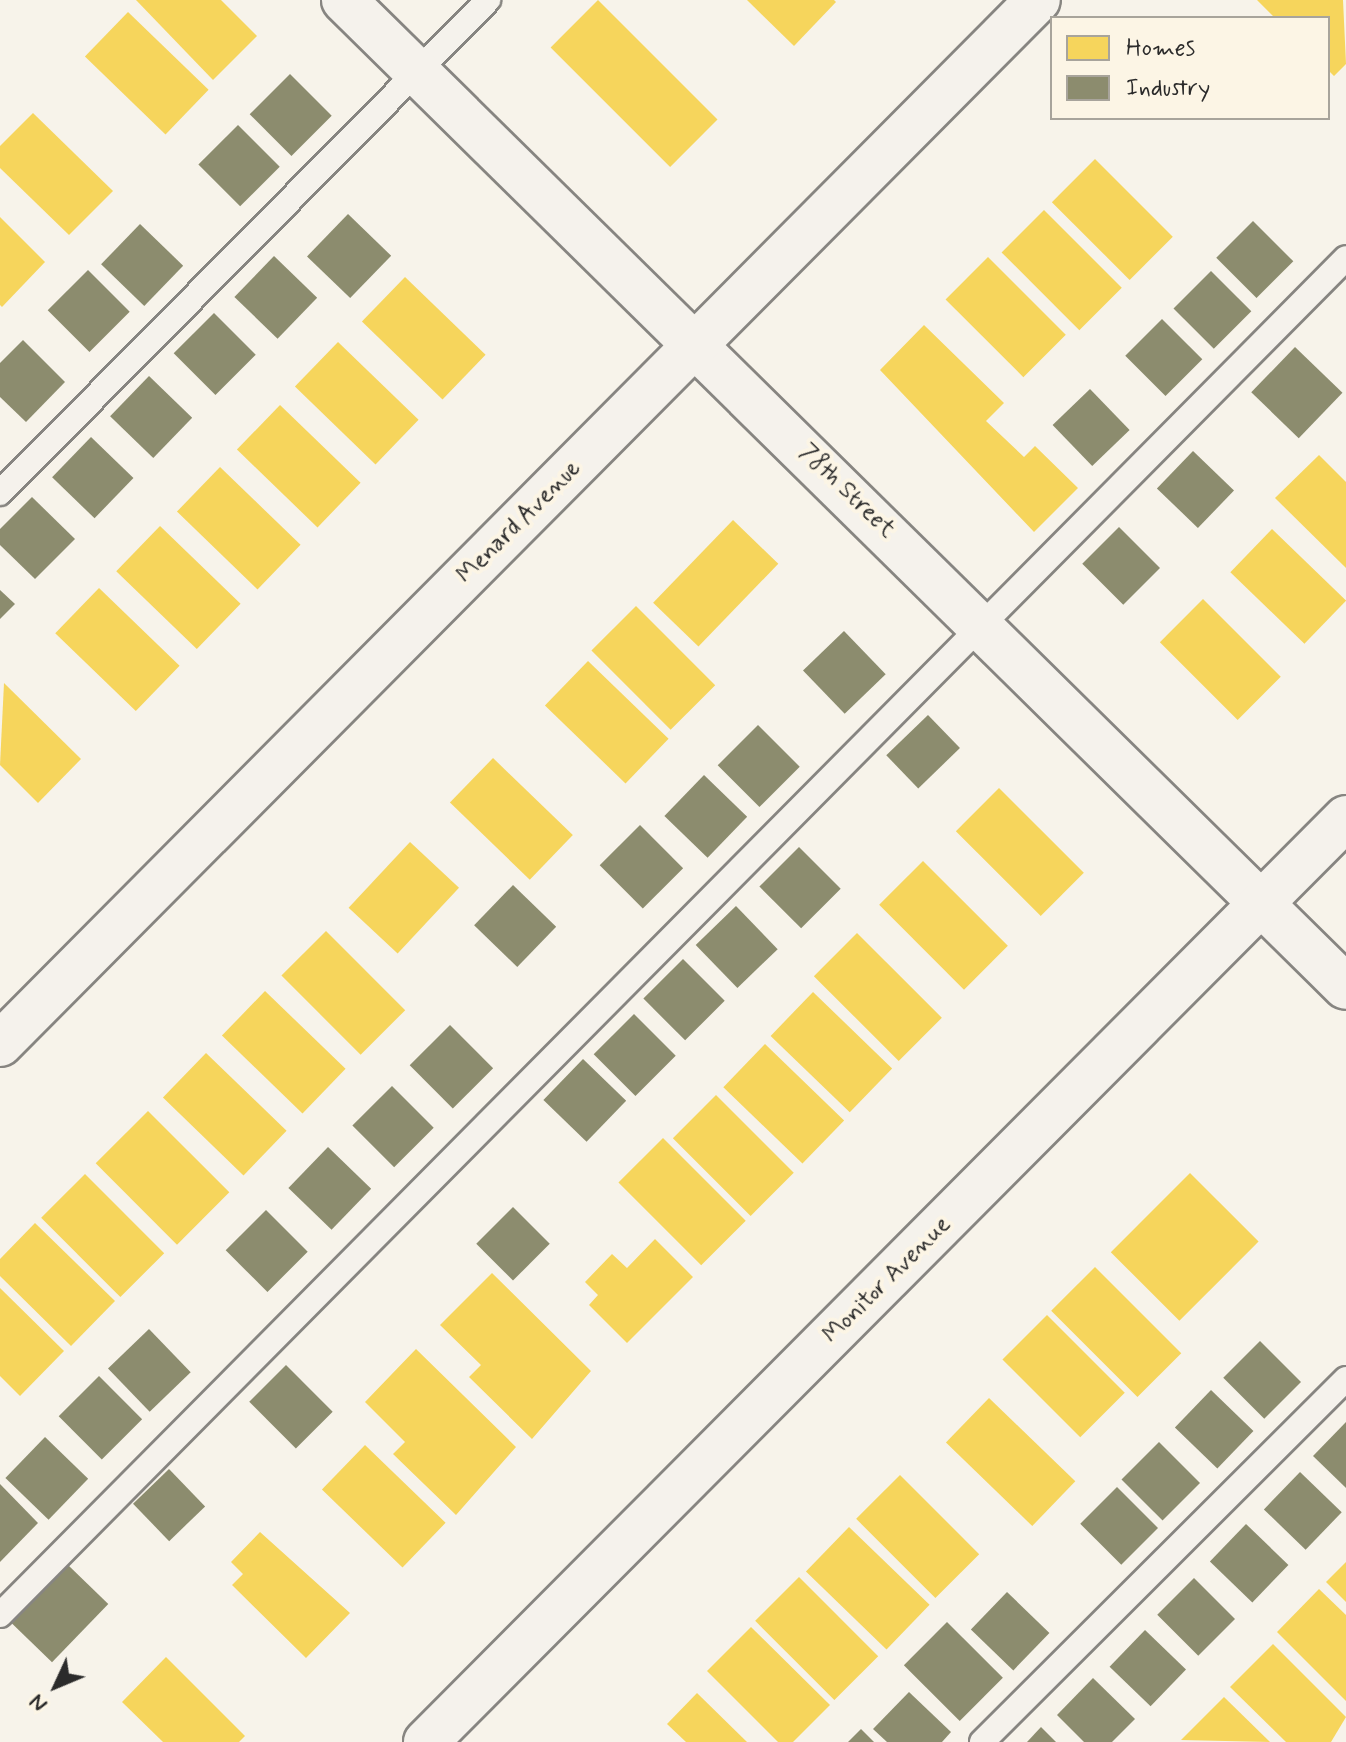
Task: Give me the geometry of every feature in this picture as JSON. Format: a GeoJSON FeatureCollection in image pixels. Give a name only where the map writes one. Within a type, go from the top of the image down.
{"type":"FeatureCollection","features":[{"type":"Feature","properties":{"kind":"street","name":"78th Street"},"geometry":{"type":"LineString","coordinates":[[344,0],[983,625],[1346,987]]}},
{"type":"Feature","properties":{"kind":"street","name":"Menard Avenue"},"geometry":{"type":"LineString","coordinates":[[0,1044],[1038,0]]}},
{"type":"Feature","properties":{"kind":"street","name":"Monitor Avenue"},"geometry":{"type":"LineString","coordinates":[[426,1742],[1346,818]]}},
{"type":"Feature","properties":{"kind":"lane"},"geometry":{"type":"LineString","coordinates":[[0,493],[488,0]]}},
{"type":"Feature","properties":{"kind":"lane"},"geometry":{"type":"LineString","coordinates":[[0,1615],[1346,258]]}},
{"type":"Feature","properties":{"kind":"lane"},"geometry":{"type":"LineString","coordinates":[[982,1742],[1346,1379]]}},
{"type":"Feature","properties":{"kind":"building: Homes"},"geometry":{"type":"Polygon","coordinates":[[[136,0],[221,0],[257,36],[213,80],[136,0]]]}},
{"type":"Feature","properties":{"kind":"building: Homes"},"geometry":{"type":"Polygon","coordinates":[[[598,0],[718,120],[670,167],[551,47],[598,0]]]}},
{"type":"Feature","properties":{"kind":"building: Homes"},"geometry":{"type":"Polygon","coordinates":[[[747,0],[834,0],[836,2],[794,46],[747,0]]]}},
{"type":"Feature","properties":{"kind":"building: Homes"},"geometry":{"type":"Polygon","coordinates":[[[1257,0],[1343,0],[1346,64],[1334,76],[1330,72],[1330,16],[1273,16],[1257,0]]]}},
{"type":"Feature","properties":{"kind":"building: Homes"},"geometry":{"type":"Polygon","coordinates":[[[128,12],[209,90],[165,134],[85,57],[128,12]]]}},
{"type":"Feature","properties":{"kind":"building: Homes"},"geometry":{"type":"Polygon","coordinates":[[[33,113],[113,191],[69,235],[0,168],[0,146],[33,113]]]}},
{"type":"Feature","properties":{"kind":"building: Homes"},"geometry":{"type":"Polygon","coordinates":[[[1095,159],[1173,237],[1130,280],[1052,202],[1095,159]]]}},
{"type":"Feature","properties":{"kind":"building: Homes"},"geometry":{"type":"Polygon","coordinates":[[[1044,210],[1122,288],[1079,330],[1002,252],[1044,210]]]}},
{"type":"Feature","properties":{"kind":"building: Homes"},"geometry":{"type":"Polygon","coordinates":[[[0,217],[45,262],[2,307],[0,305],[0,217]]]}},
{"type":"Feature","properties":{"kind":"building: Homes"},"geometry":{"type":"Polygon","coordinates":[[[988,257],[1066,335],[1023,377],[946,299],[988,257]]]}},
{"type":"Feature","properties":{"kind":"building: Homes"},"geometry":{"type":"Polygon","coordinates":[[[405,277],[486,355],[442,399],[362,322],[405,277]]]}},
{"type":"Feature","properties":{"kind":"building: Homes"},"geometry":{"type":"Polygon","coordinates":[[[924,325],[1004,403],[986,421],[1024,457],[1035,446],[1078,488],[1034,532],[880,370],[924,325]]]}},
{"type":"Feature","properties":{"kind":"building: Homes"},"geometry":{"type":"Polygon","coordinates":[[[338,342],[419,420],[375,464],[295,387],[338,342]]]}},
{"type":"Feature","properties":{"kind":"building: Homes"},"geometry":{"type":"Polygon","coordinates":[[[280,405],[361,483],[317,527],[237,450],[280,405]]]}},
{"type":"Feature","properties":{"kind":"building: Homes"},"geometry":{"type":"Polygon","coordinates":[[[1319,455],[1346,482],[1346,568],[1275,498],[1319,455]]]}},
{"type":"Feature","properties":{"kind":"building: Homes"},"geometry":{"type":"Polygon","coordinates":[[[220,467],[301,545],[257,589],[177,512],[220,467]]]}},
{"type":"Feature","properties":{"kind":"building: Homes"},"geometry":{"type":"Polygon","coordinates":[[[733,520],[778,564],[698,646],[653,603],[733,520]]]}},
{"type":"Feature","properties":{"kind":"building: Homes"},"geometry":{"type":"Polygon","coordinates":[[[160,526],[241,604],[197,649],[116,571],[160,526]]]}},
{"type":"Feature","properties":{"kind":"building: Homes"},"geometry":{"type":"Polygon","coordinates":[[[1272,529],[1346,600],[1304,644],[1230,572],[1272,529]]]}},
{"type":"Feature","properties":{"kind":"building: Homes"},"geometry":{"type":"Polygon","coordinates":[[[99,588],[180,666],[136,711],[55,633],[99,588]]]}},
{"type":"Feature","properties":{"kind":"building: Homes"},"geometry":{"type":"Polygon","coordinates":[[[1203,599],[1281,677],[1238,720],[1160,642],[1203,599]]]}},
{"type":"Feature","properties":{"kind":"building: Homes"},"geometry":{"type":"Polygon","coordinates":[[[636,606],[715,685],[671,730],[591,651],[636,606]]]}},
{"type":"Feature","properties":{"kind":"building: Homes"},"geometry":{"type":"Polygon","coordinates":[[[588,661],[669,739],[625,783],[545,706],[588,661]]]}},
{"type":"Feature","properties":{"kind":"building: Homes"},"geometry":{"type":"Polygon","coordinates":[[[4,683],[81,759],[38,803],[0,765],[4,683]]]}},
{"type":"Feature","properties":{"kind":"building: Homes"},"geometry":{"type":"Polygon","coordinates":[[[493,758],[573,835],[530,880],[450,803],[493,758]]]}},
{"type":"Feature","properties":{"kind":"building: Homes"},"geometry":{"type":"Polygon","coordinates":[[[999,788],[1084,873],[1041,916],[956,831],[999,788]]]}},
{"type":"Feature","properties":{"kind":"building: Homes"},"geometry":{"type":"Polygon","coordinates":[[[410,842],[459,888],[398,954],[349,908],[410,842]]]}},
{"type":"Feature","properties":{"kind":"building: Homes"},"geometry":{"type":"Polygon","coordinates":[[[923,861],[1008,946],[964,990],[879,905],[923,861]]]}},
{"type":"Feature","properties":{"kind":"building: Homes"},"geometry":{"type":"Polygon","coordinates":[[[326,931],[405,1010],[361,1055],[281,976],[326,931]]]}},
{"type":"Feature","properties":{"kind":"building: Homes"},"geometry":{"type":"Polygon","coordinates":[[[857,933],[942,1018],[899,1061],[814,976],[857,933]]]}},
{"type":"Feature","properties":{"kind":"building: Homes"},"geometry":{"type":"Polygon","coordinates":[[[265,991],[346,1069],[302,1113],[222,1036],[265,991]]]}},
{"type":"Feature","properties":{"kind":"building: Homes"},"geometry":{"type":"Polygon","coordinates":[[[813,992],[892,1068],[850,1112],[771,1036],[813,992]]]}},
{"type":"Feature","properties":{"kind":"building: Homes"},"geometry":{"type":"Polygon","coordinates":[[[765,1044],[844,1120],[802,1164],[723,1087],[765,1044]]]}},
{"type":"Feature","properties":{"kind":"building: Homes"},"geometry":{"type":"Polygon","coordinates":[[[206,1053],[287,1131],[243,1175],[163,1098],[206,1053]]]}},
{"type":"Feature","properties":{"kind":"building: Homes"},"geometry":{"type":"Polygon","coordinates":[[[716,1095],[794,1173],[751,1216],[673,1138],[716,1095]]]}},
{"type":"Feature","properties":{"kind":"building: Homes"},"geometry":{"type":"Polygon","coordinates":[[[148,1111],[229,1192],[177,1245],[96,1163],[148,1111]]]}},
{"type":"Feature","properties":{"kind":"building: Homes"},"geometry":{"type":"Polygon","coordinates":[[[663,1138],[746,1221],[701,1265],[618,1183],[663,1138]]]}},
{"type":"Feature","properties":{"kind":"building: Homes"},"geometry":{"type":"Polygon","coordinates":[[[1190,1173],[1259,1242],[1179,1321],[1111,1252],[1190,1173]]]}},
{"type":"Feature","properties":{"kind":"building: Homes"},"geometry":{"type":"Polygon","coordinates":[[[85,1174],[164,1253],[120,1297],[41,1218],[85,1174]]]}},
{"type":"Feature","properties":{"kind":"building: Homes"},"geometry":{"type":"Polygon","coordinates":[[[35,1223],[115,1301],[71,1346],[0,1276],[0,1259],[35,1223]]]}},
{"type":"Feature","properties":{"kind":"building: Homes"},"geometry":{"type":"Polygon","coordinates":[[[655,1239],[693,1277],[627,1343],[589,1305],[598,1295],[585,1282],[612,1254],[627,1268],[655,1239]]]}},
{"type":"Feature","properties":{"kind":"building: Homes"},"geometry":{"type":"Polygon","coordinates":[[[1095,1267],[1181,1353],[1137,1397],[1051,1311],[1095,1267]]]}},
{"type":"Feature","properties":{"kind":"building: Homes"},"geometry":{"type":"Polygon","coordinates":[[[492,1273],[591,1371],[532,1439],[469,1377],[481,1365],[440,1325],[492,1273]]]}},
{"type":"Feature","properties":{"kind":"building: Homes"},"geometry":{"type":"Polygon","coordinates":[[[0,1288],[64,1351],[20,1396],[0,1376],[0,1288]]]}},
{"type":"Feature","properties":{"kind":"building: Homes"},"geometry":{"type":"Polygon","coordinates":[[[1047,1315],[1125,1393],[1080,1437],[1002,1360],[1047,1315]]]}},
{"type":"Feature","properties":{"kind":"building: Homes"},"geometry":{"type":"Polygon","coordinates":[[[416,1349],[516,1447],[456,1515],[393,1454],[405,1442],[365,1402],[416,1349]]]}},
{"type":"Feature","properties":{"kind":"building: Homes"},"geometry":{"type":"Polygon","coordinates":[[[989,1398],[1075,1481],[1032,1526],[946,1443],[989,1398]]]}},
{"type":"Feature","properties":{"kind":"building: Homes"},"geometry":{"type":"Polygon","coordinates":[[[365,1445],[446,1523],[402,1567],[322,1490],[365,1445]]]}},
{"type":"Feature","properties":{"kind":"building: Homes"},"geometry":{"type":"Polygon","coordinates":[[[900,1475],[979,1554],[935,1598],[856,1519],[900,1475]]]}},
{"type":"Feature","properties":{"kind":"building: Homes"},"geometry":{"type":"Polygon","coordinates":[[[849,1527],[930,1605],[886,1649],[806,1572],[849,1527]]]}},
{"type":"Feature","properties":{"kind":"building: Homes"},"geometry":{"type":"Polygon","coordinates":[[[260,1532],[350,1613],[306,1658],[232,1585],[243,1574],[231,1562],[260,1532]]]}},
{"type":"Feature","properties":{"kind":"building: Homes"},"geometry":{"type":"Polygon","coordinates":[[[1346,1562],[1346,1602],[1326,1582],[1346,1562]]]}},
{"type":"Feature","properties":{"kind":"building: Homes"},"geometry":{"type":"Polygon","coordinates":[[[799,1577],[878,1656],[834,1700],[755,1621],[799,1577]]]}},
{"type":"Feature","properties":{"kind":"building: Homes"},"geometry":{"type":"Polygon","coordinates":[[[1319,1589],[1346,1615],[1346,1701],[1277,1632],[1319,1589]]]}},
{"type":"Feature","properties":{"kind":"building: Homes"},"geometry":{"type":"Polygon","coordinates":[[[751,1627],[830,1705],[793,1742],[778,1742],[707,1671],[751,1627]]]}},
{"type":"Feature","properties":{"kind":"building: Homes"},"geometry":{"type":"Polygon","coordinates":[[[1273,1644],[1346,1717],[1331,1742],[1286,1742],[1230,1687],[1273,1644]]]}},
{"type":"Feature","properties":{"kind":"building: Homes"},"geometry":{"type":"Polygon","coordinates":[[[166,1657],[245,1736],[239,1742],[163,1742],[122,1702],[166,1657]]]}},
{"type":"Feature","properties":{"kind":"building: Homes"},"geometry":{"type":"Polygon","coordinates":[[[697,1693],[747,1742],[686,1742],[667,1724],[697,1693]]]}},
{"type":"Feature","properties":{"kind":"building: Homes"},"geometry":{"type":"Polygon","coordinates":[[[1224,1697],[1270,1742],[1181,1740],[1224,1697]]]}},
{"type":"Feature","properties":{"kind":"building: Industry"},"geometry":{"type":"Polygon","coordinates":[[[290,74],[332,116],[291,156],[250,114],[290,74]]]}},
{"type":"Feature","properties":{"kind":"building: Industry"},"geometry":{"type":"Polygon","coordinates":[[[238,125],[280,167],[240,206],[198,165],[238,125]]]}},
{"type":"Feature","properties":{"kind":"building: Industry"},"geometry":{"type":"Polygon","coordinates":[[[348,214],[391,256],[350,298],[307,256],[348,214]]]}},
{"type":"Feature","properties":{"kind":"building: Industry"},"geometry":{"type":"Polygon","coordinates":[[[1253,221],[1293,261],[1257,298],[1216,258],[1253,221]]]}},
{"type":"Feature","properties":{"kind":"building: Industry"},"geometry":{"type":"Polygon","coordinates":[[[140,224],[183,266],[144,306],[101,264],[140,224]]]}},
{"type":"Feature","properties":{"kind":"building: Industry"},"geometry":{"type":"Polygon","coordinates":[[[274,256],[317,298],[278,339],[234,297],[274,256]]]}},
{"type":"Feature","properties":{"kind":"building: Industry"},"geometry":{"type":"Polygon","coordinates":[[[88,270],[130,312],[89,352],[48,310],[88,270]]]}},
{"type":"Feature","properties":{"kind":"building: Industry"},"geometry":{"type":"Polygon","coordinates":[[[1211,271],[1251,311],[1214,349],[1174,308],[1211,271]]]}},
{"type":"Feature","properties":{"kind":"building: Industry"},"geometry":{"type":"Polygon","coordinates":[[[214,313],[256,355],[215,395],[174,353],[214,313]]]}},
{"type":"Feature","properties":{"kind":"building: Industry"},"geometry":{"type":"Polygon","coordinates":[[[1162,319],[1202,359],[1166,396],[1125,356],[1162,319]]]}},
{"type":"Feature","properties":{"kind":"building: Industry"},"geometry":{"type":"Polygon","coordinates":[[[23,340],[65,382],[26,422],[0,397],[0,363],[23,340]]]}},
{"type":"Feature","properties":{"kind":"building: Industry"},"geometry":{"type":"Polygon","coordinates":[[[1295,347],[1342,393],[1299,438],[1251,392],[1295,347]]]}},
{"type":"Feature","properties":{"kind":"building: Industry"},"geometry":{"type":"Polygon","coordinates":[[[149,376],[192,418],[153,458],[110,416],[149,376]]]}},
{"type":"Feature","properties":{"kind":"building: Industry"},"geometry":{"type":"Polygon","coordinates":[[[1090,389],[1130,430],[1092,466],[1053,425],[1090,389]]]}},
{"type":"Feature","properties":{"kind":"building: Industry"},"geometry":{"type":"Polygon","coordinates":[[[91,437],[133,478],[95,518],[52,477],[91,437]]]}},
{"type":"Feature","properties":{"kind":"building: Industry"},"geometry":{"type":"Polygon","coordinates":[[[1193,451],[1234,491],[1198,528],[1157,488],[1193,451]]]}},
{"type":"Feature","properties":{"kind":"building: Industry"},"geometry":{"type":"Polygon","coordinates":[[[32,497],[75,539],[35,579],[0,545],[0,529],[32,497]]]}},
{"type":"Feature","properties":{"kind":"building: Industry"},"geometry":{"type":"Polygon","coordinates":[[[1119,527],[1160,568],[1123,605],[1082,564],[1119,527]]]}},
{"type":"Feature","properties":{"kind":"building: Industry"},"geometry":{"type":"Polygon","coordinates":[[[0,590],[15,604],[0,619],[0,590]]]}},
{"type":"Feature","properties":{"kind":"building: Industry"},"geometry":{"type":"Polygon","coordinates":[[[844,631],[886,674],[845,714],[803,671],[844,631]]]}},
{"type":"Feature","properties":{"kind":"building: Industry"},"geometry":{"type":"Polygon","coordinates":[[[928,715],[960,748],[918,788],[886,755],[928,715]]]}},
{"type":"Feature","properties":{"kind":"building: Industry"},"geometry":{"type":"Polygon","coordinates":[[[758,725],[800,767],[759,807],[718,765],[758,725]]]}},
{"type":"Feature","properties":{"kind":"building: Industry"},"geometry":{"type":"Polygon","coordinates":[[[704,775],[747,817],[708,858],[664,816],[704,775]]]}},
{"type":"Feature","properties":{"kind":"building: Industry"},"geometry":{"type":"Polygon","coordinates":[[[640,825],[683,868],[643,908],[600,865],[640,825]]]}},
{"type":"Feature","properties":{"kind":"building: Industry"},"geometry":{"type":"Polygon","coordinates":[[[799,847],[841,889],[801,928],[759,887],[799,847]]]}},
{"type":"Feature","properties":{"kind":"building: Industry"},"geometry":{"type":"Polygon","coordinates":[[[513,885],[556,927],[517,967],[474,925],[513,885]]]}},
{"type":"Feature","properties":{"kind":"building: Industry"},"geometry":{"type":"Polygon","coordinates":[[[736,906],[778,949],[737,988],[696,945],[736,906]]]}},
{"type":"Feature","properties":{"kind":"building: Industry"},"geometry":{"type":"Polygon","coordinates":[[[683,959],[725,1001],[685,1040],[643,999],[683,959]]]}},
{"type":"Feature","properties":{"kind":"building: Industry"},"geometry":{"type":"Polygon","coordinates":[[[634,1014],[676,1056],[635,1096],[594,1054],[634,1014]]]}},
{"type":"Feature","properties":{"kind":"building: Industry"},"geometry":{"type":"Polygon","coordinates":[[[450,1025],[493,1068],[453,1108],[410,1065],[450,1025]]]}},
{"type":"Feature","properties":{"kind":"building: Industry"},"geometry":{"type":"Polygon","coordinates":[[[583,1059],[626,1101],[587,1142],[543,1100],[583,1059]]]}},
{"type":"Feature","properties":{"kind":"building: Industry"},"geometry":{"type":"Polygon","coordinates":[[[392,1086],[434,1128],[394,1167],[352,1126],[392,1086]]]}},
{"type":"Feature","properties":{"kind":"building: Industry"},"geometry":{"type":"Polygon","coordinates":[[[328,1147],[371,1189],[332,1230],[288,1188],[328,1147]]]}},
{"type":"Feature","properties":{"kind":"building: Industry"},"geometry":{"type":"Polygon","coordinates":[[[513,1207],[550,1244],[513,1281],[476,1244],[513,1207]]]}},
{"type":"Feature","properties":{"kind":"building: Industry"},"geometry":{"type":"Polygon","coordinates":[[[266,1210],[308,1252],[267,1292],[226,1250],[266,1210]]]}},
{"type":"Feature","properties":{"kind":"building: Industry"},"geometry":{"type":"Polygon","coordinates":[[[149,1329],[191,1372],[150,1412],[108,1369],[149,1329]]]}},
{"type":"Feature","properties":{"kind":"building: Industry"},"geometry":{"type":"Polygon","coordinates":[[[1260,1341],[1301,1382],[1264,1419],[1223,1378],[1260,1341]]]}},
{"type":"Feature","properties":{"kind":"building: Industry"},"geometry":{"type":"Polygon","coordinates":[[[286,1365],[333,1412],[296,1448],[249,1402],[286,1365]]]}},
{"type":"Feature","properties":{"kind":"building: Industry"},"geometry":{"type":"Polygon","coordinates":[[[99,1376],[142,1419],[102,1459],[59,1416],[99,1376]]]}},
{"type":"Feature","properties":{"kind":"building: Industry"},"geometry":{"type":"Polygon","coordinates":[[[1211,1390],[1253,1431],[1217,1468],[1175,1427],[1211,1390]]]}},
{"type":"Feature","properties":{"kind":"building: Industry"},"geometry":{"type":"Polygon","coordinates":[[[1346,1422],[1346,1488],[1313,1456],[1346,1422]]]}},
{"type":"Feature","properties":{"kind":"building: Industry"},"geometry":{"type":"Polygon","coordinates":[[[45,1437],[88,1479],[49,1520],[5,1478],[45,1437]]]}},
{"type":"Feature","properties":{"kind":"building: Industry"},"geometry":{"type":"Polygon","coordinates":[[[1159,1442],[1200,1483],[1163,1520],[1122,1479],[1159,1442]]]}},
{"type":"Feature","properties":{"kind":"building: Industry"},"geometry":{"type":"Polygon","coordinates":[[[169,1469],[205,1506],[169,1541],[133,1504],[169,1469]]]}},
{"type":"Feature","properties":{"kind":"building: Industry"},"geometry":{"type":"Polygon","coordinates":[[[1300,1472],[1342,1512],[1306,1550],[1264,1509],[1300,1472]]]}},
{"type":"Feature","properties":{"kind":"building: Industry"},"geometry":{"type":"Polygon","coordinates":[[[0,1484],[38,1523],[0,1562],[0,1484]]]}},
{"type":"Feature","properties":{"kind":"building: Industry"},"geometry":{"type":"Polygon","coordinates":[[[1117,1487],[1158,1528],[1121,1565],[1080,1524],[1117,1487]]]}},
{"type":"Feature","properties":{"kind":"building: Industry"},"geometry":{"type":"Polygon","coordinates":[[[1246,1524],[1288,1565],[1252,1602],[1210,1561],[1246,1524]]]}},
{"type":"Feature","properties":{"kind":"building: Industry"},"geometry":{"type":"Polygon","coordinates":[[[68,1565],[108,1604],[52,1662],[12,1623],[68,1565]]]}},
{"type":"Feature","properties":{"kind":"building: Industry"},"geometry":{"type":"Polygon","coordinates":[[[1194,1578],[1235,1619],[1198,1656],[1157,1615],[1194,1578]]]}},
{"type":"Feature","properties":{"kind":"building: Industry"},"geometry":{"type":"Polygon","coordinates":[[[1007,1592],[1049,1633],[1013,1670],[971,1629],[1007,1592]]]}},
{"type":"Feature","properties":{"kind":"building: Industry"},"geometry":{"type":"Polygon","coordinates":[[[947,1622],[1003,1678],[960,1721],[904,1665],[947,1622]]]}},
{"type":"Feature","properties":{"kind":"building: Industry"},"geometry":{"type":"Polygon","coordinates":[[[1145,1630],[1186,1670],[1151,1706],[1110,1667],[1145,1630]]]}},
{"type":"Feature","properties":{"kind":"building: Industry"},"geometry":{"type":"Polygon","coordinates":[[[1093,1678],[1135,1719],[1112,1742],[1084,1742],[1057,1715],[1093,1678]]]}},
{"type":"Feature","properties":{"kind":"building: Industry"},"geometry":{"type":"Polygon","coordinates":[[[909,1692],[951,1732],[942,1742],[887,1742],[873,1729],[909,1692]]]}},
{"type":"Feature","properties":{"kind":"building: Industry"},"geometry":{"type":"Polygon","coordinates":[[[1041,1727],[1056,1742],[1027,1742],[1041,1727]]]}},
{"type":"Feature","properties":{"kind":"building: Industry"},"geometry":{"type":"Polygon","coordinates":[[[861,1729],[874,1742],[848,1742],[861,1729]]]}}]}
